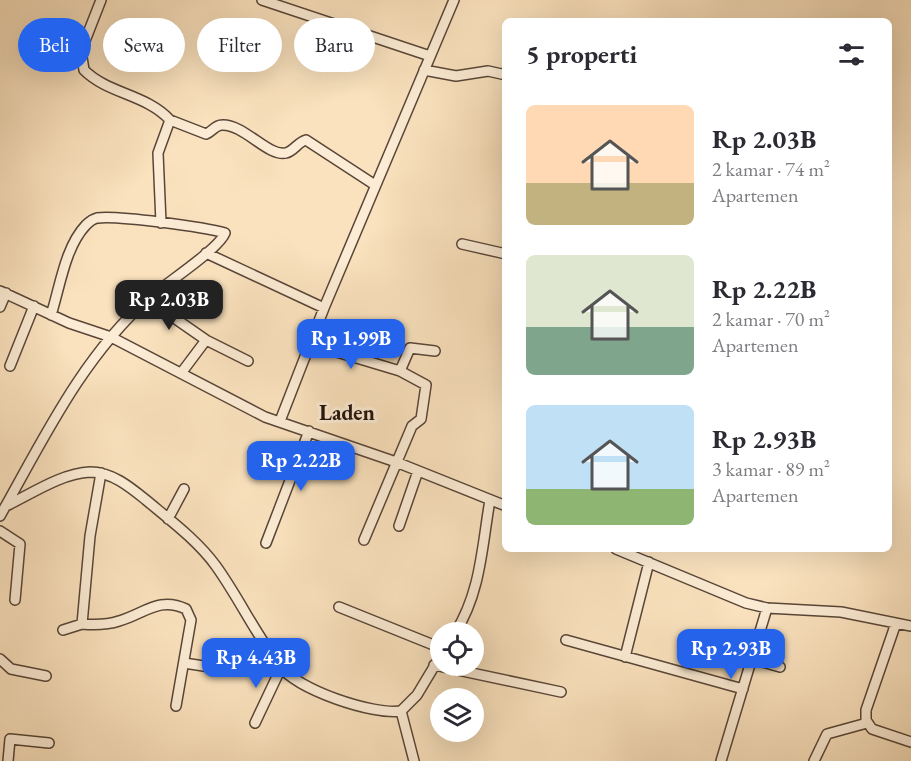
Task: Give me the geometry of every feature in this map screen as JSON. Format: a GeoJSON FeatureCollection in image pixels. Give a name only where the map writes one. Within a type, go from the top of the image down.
{"type":"FeatureCollection","features":[{"type":"Feature","properties":{"kind":"street"},"geometry":{"type":"LineString","coordinates":[[100,0],[81,51],[84,70],[98,81],[149,103],[170,120],[206,134],[217,125],[227,125],[257,139],[277,153],[287,153],[302,141],[308,141],[375,184]]}},
{"type":"Feature","properties":{"kind":"street"},"geometry":{"type":"LineString","coordinates":[[262,0],[430,56]]}},
{"type":"Feature","properties":{"kind":"street"},"geometry":{"type":"LineString","coordinates":[[280,421],[375,184],[454,0]]}},
{"type":"Feature","properties":{"kind":"street"},"geometry":{"type":"LineString","coordinates":[[424,70],[456,76],[488,71],[502,74]]}},
{"type":"Feature","properties":{"kind":"street"},"geometry":{"type":"LineString","coordinates":[[161,223],[157,160],[160,144],[170,120]]}},
{"type":"Feature","properties":{"kind":"street"},"geometry":{"type":"LineString","coordinates":[[0,516],[61,407],[111,337],[147,300],[225,236],[224,232],[161,223],[98,218],[91,221],[78,235],[72,249],[51,315]]}},
{"type":"Feature","properties":{"kind":"street"},"geometry":{"type":"LineString","coordinates":[[462,244],[502,253]]}},
{"type":"Feature","properties":{"kind":"street"},"geometry":{"type":"LineString","coordinates":[[206,253],[324,308]]}},
{"type":"Feature","properties":{"kind":"street"},"geometry":{"type":"LineString","coordinates":[[0,307],[3,292],[51,315],[111,337],[182,372],[251,411],[396,462],[502,504]]}},
{"type":"Feature","properties":{"kind":"street"},"geometry":{"type":"LineString","coordinates":[[147,300],[206,340],[248,361]]}},
{"type":"Feature","properties":{"kind":"street"},"geometry":{"type":"LineString","coordinates":[[10,366],[34,306]]}},
{"type":"Feature","properties":{"kind":"street"},"geometry":{"type":"LineString","coordinates":[[182,372],[206,340]]}},
{"type":"Feature","properties":{"kind":"street"},"geometry":{"type":"LineString","coordinates":[[310,344],[400,371],[424,382],[426,386],[421,419],[412,426],[364,540]]}},
{"type":"Feature","properties":{"kind":"street"},"geometry":{"type":"LineString","coordinates":[[400,371],[410,348],[435,351]]}},
{"type":"Feature","properties":{"kind":"street"},"geometry":{"type":"LineString","coordinates":[[266,543],[309,431]]}},
{"type":"Feature","properties":{"kind":"street"},"geometry":{"type":"LineString","coordinates":[[399,526],[418,471]]}},
{"type":"Feature","properties":{"kind":"street"},"geometry":{"type":"LineString","coordinates":[[6,506],[74,476],[101,473],[131,488],[168,519],[215,564],[281,668],[304,683],[365,710],[401,711],[417,695],[430,672]]}},
{"type":"Feature","properties":{"kind":"street"},"geometry":{"type":"LineString","coordinates":[[82,624],[90,536],[101,473]]}},
{"type":"Feature","properties":{"kind":"street"},"geometry":{"type":"LineString","coordinates":[[168,519],[184,489]]}},
{"type":"Feature","properties":{"kind":"street"},"geometry":{"type":"LineString","coordinates":[[461,622],[471,603],[477,583],[490,500]]}},
{"type":"Feature","properties":{"kind":"street"},"geometry":{"type":"LineString","coordinates":[[0,531],[20,544],[15,600]]}},
{"type":"Feature","properties":{"kind":"street"},"geometry":{"type":"LineString","coordinates":[[624,552],[726,596],[767,608],[841,612],[911,626]]}},
{"type":"Feature","properties":{"kind":"street"},"geometry":{"type":"LineString","coordinates":[[625,657],[649,562]]}},
{"type":"Feature","properties":{"kind":"street"},"geometry":{"type":"LineString","coordinates":[[63,630],[82,624],[109,624],[122,621],[154,605],[179,606],[186,609],[191,618],[176,706]]}},
{"type":"Feature","properties":{"kind":"street"},"geometry":{"type":"LineString","coordinates":[[339,607],[430,644]]}},
{"type":"Feature","properties":{"kind":"street"},"geometry":{"type":"LineString","coordinates":[[720,761],[767,608]]}},
{"type":"Feature","properties":{"kind":"street"},"geometry":{"type":"LineString","coordinates":[[896,623],[866,710],[867,723],[872,729],[911,742]]}},
{"type":"Feature","properties":{"kind":"street"},"geometry":{"type":"LineString","coordinates":[[566,640],[743,689]]}},
{"type":"Feature","properties":{"kind":"street"},"geometry":{"type":"LineString","coordinates":[[0,659],[11,669],[46,676]]}},
{"type":"Feature","properties":{"kind":"street"},"geometry":{"type":"LineString","coordinates":[[752,659],[780,667]]}},
{"type":"Feature","properties":{"kind":"street"},"geometry":{"type":"LineString","coordinates":[[184,663],[210,666]]}},
{"type":"Feature","properties":{"kind":"street"},"geometry":{"type":"LineString","coordinates":[[255,723],[281,668]]}},
{"type":"Feature","properties":{"kind":"street"},"geometry":{"type":"LineString","coordinates":[[484,676],[561,692]]}},
{"type":"Feature","properties":{"kind":"street"},"geometry":{"type":"LineString","coordinates":[[401,711],[414,761]]}},
{"type":"Feature","properties":{"kind":"street"},"geometry":{"type":"LineString","coordinates":[[814,761],[827,734],[867,723]]}},
{"type":"Feature","properties":{"kind":"street"},"geometry":{"type":"LineString","coordinates":[[8,761],[10,739],[49,742]]}},
{"type":"Feature","properties":{"kind":"district","name":"Laden"},"geometry":{"type":"Point","coordinates":[347,412]}}]}
